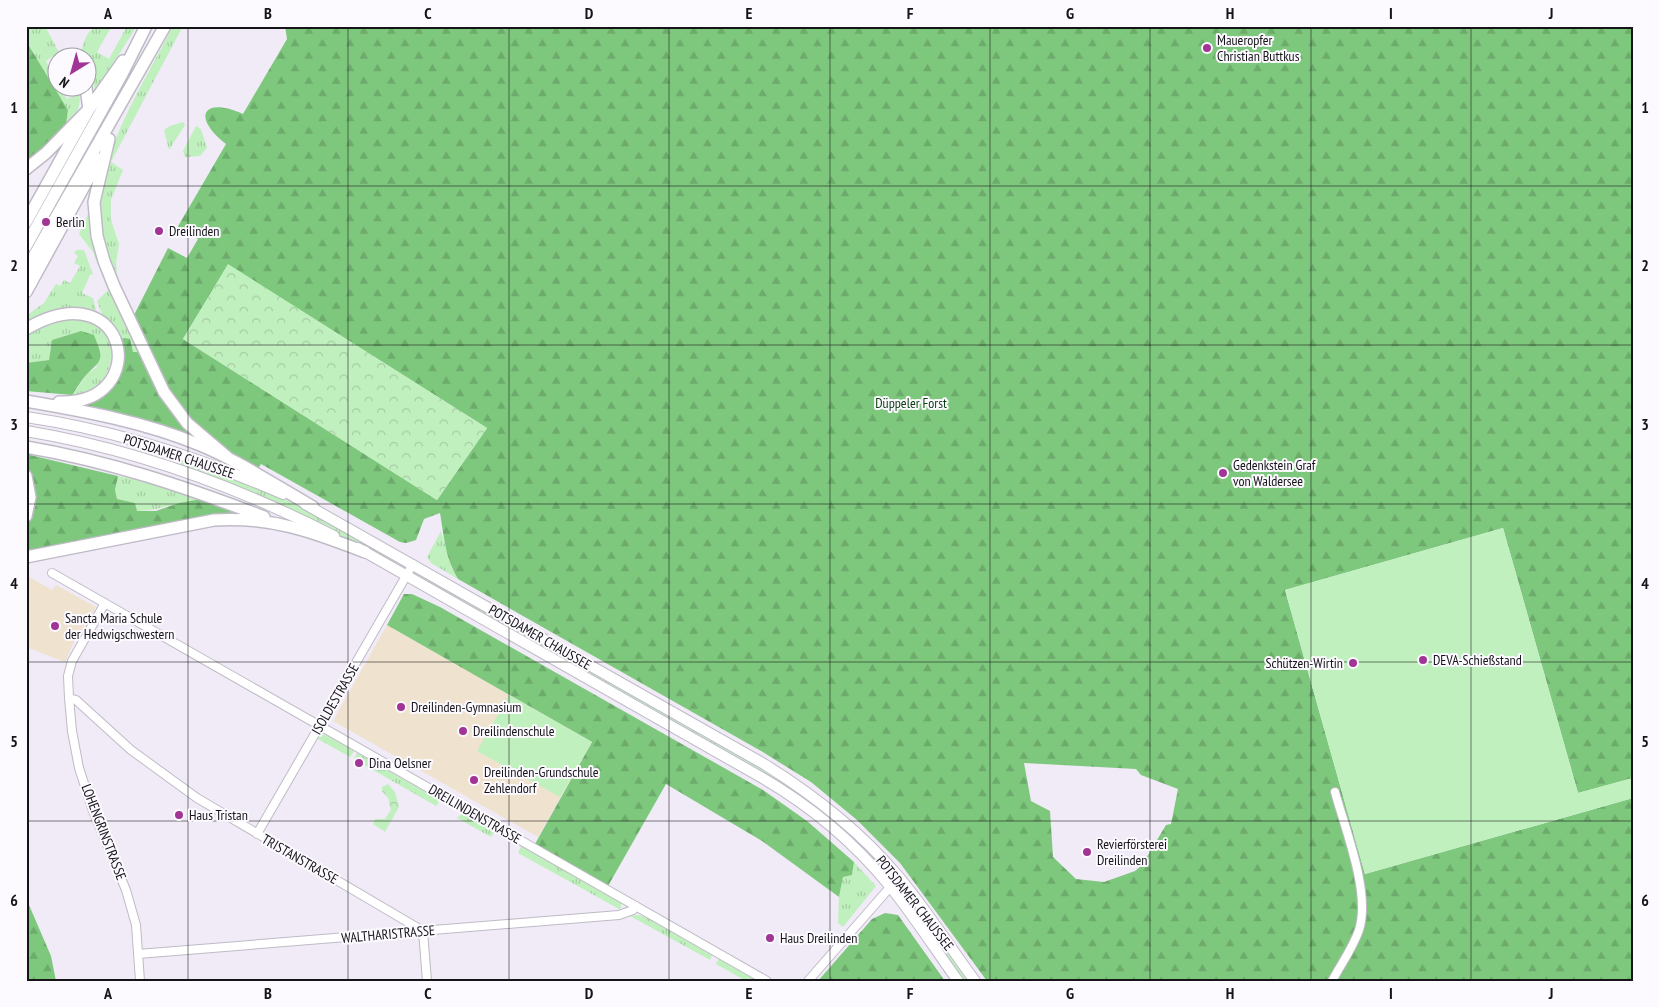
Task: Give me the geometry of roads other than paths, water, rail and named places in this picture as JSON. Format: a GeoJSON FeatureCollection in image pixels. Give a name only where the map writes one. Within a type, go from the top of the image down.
{"type":"FeatureCollection","features":[{"type":"Feature","properties":{"kind":"highway"},"geometry":{"type":"LineString","coordinates":[[26,222],[89,109],[146,26]]}},
{"type":"Feature","properties":{"kind":"highway"},"geometry":{"type":"LineString","coordinates":[[26,246],[122,74],[146,26]]}},
{"type":"Feature","properties":{"kind":"highway"},"geometry":{"type":"LineString","coordinates":[[26,270],[165,26]]}},
{"type":"Feature","properties":{"kind":"highway"},"geometry":{"type":"LineString","coordinates":[[26,292],[109,139],[127,93]]}},
{"type":"Feature","properties":{"kind":"highway"},"geometry":{"type":"LineString","coordinates":[[87,98],[89,109]]}},
{"type":"Feature","properties":{"kind":"highway"},"geometry":{"type":"LineString","coordinates":[[26,169],[46,153],[89,109]]}},
{"type":"Feature","properties":{"kind":"highway"},"geometry":{"type":"LineString","coordinates":[[109,139],[94,202],[97,236],[104,261],[164,392],[187,423],[227,457]]}},
{"type":"Feature","properties":{"kind":"highway"},"geometry":{"type":"LineString","coordinates":[[26,329],[56,315],[71,312],[84,313],[96,318],[106,327],[115,340],[118,358],[111,381],[94,397],[71,402],[27,401]]}},
{"type":"Feature","properties":{"kind":"highway"},"geometry":{"type":"LineString","coordinates":[[27,401],[139,425],[200,444],[227,457],[313,507]]}},
{"type":"Feature","properties":{"kind":"highway"},"geometry":{"type":"LineString","coordinates":[[26,447],[139,472],[280,522],[300,527],[365,552]]}},
{"type":"Feature","properties":{"kind":"highway"},"geometry":{"type":"LineString","coordinates":[[26,476],[30,496],[26,516]]}},
{"type":"Feature","properties":{"kind":"highway"},"geometry":{"type":"LineString","coordinates":[[26,557],[214,520],[234,518],[280,522]]}},
{"type":"Feature","properties":{"kind":"main road","name":"POTSDAMER CHAUSSEE"},"geometry":{"type":"LineString","coordinates":[[26,417],[113,434],[162,448],[231,472],[313,507],[781,775],[828,808],[850,827],[899,877],[975,981]]}},
{"type":"Feature","properties":{"kind":"main road","name":"POTSDAMER CHAUSSEE"},"geometry":{"type":"LineString","coordinates":[[26,431],[130,453],[187,472],[276,508],[365,552],[774,785],[832,828],[864,858],[889,885],[958,981]]}},
{"type":"Feature","properties":{"kind":"street","name":"ISOLDESTRASSE"},"geometry":{"type":"LineString","coordinates":[[257,834],[412,564]]}},
{"type":"Feature","properties":{"kind":"street","name":"DREILINDENSTRASSE"},"geometry":{"type":"LineString","coordinates":[[52,573],[767,981]]}},
{"type":"Feature","properties":{"kind":"street","name":"LOHENGRINSTRASSE"},"geometry":{"type":"LineString","coordinates":[[105,603],[72,661],[68,676],[69,698],[79,768],[92,811],[126,890],[136,925],[140,981]]}},
{"type":"Feature","properties":{"kind":"street","name":"TRISTANSTRASSE"},"geometry":{"type":"LineString","coordinates":[[69,698],[76,700],[114,736],[168,778],[257,834],[423,931]]}},
{"type":"Feature","properties":{"kind":"street"},"geometry":{"type":"LineString","coordinates":[[1332,981],[1354,944],[1362,914],[1362,890],[1335,792]]}},
{"type":"Feature","properties":{"kind":"street"},"geometry":{"type":"LineString","coordinates":[[808,981],[889,885],[899,877]]}},
{"type":"Feature","properties":{"kind":"street","name":"WALTHARISTRASSE"},"geometry":{"type":"LineString","coordinates":[[138,954],[619,915],[633,910],[636,906]]}},
{"type":"Feature","properties":{"kind":"street"},"geometry":{"type":"LineString","coordinates":[[423,931],[427,981]]}},
{"type":"Feature","properties":{"kind":"place","name":"Maueropfer Christian Buttkus"},"geometry":{"type":"Point","coordinates":[1207,48]}},
{"type":"Feature","properties":{"kind":"place","name":"Berlin"},"geometry":{"type":"Point","coordinates":[46,222]}},
{"type":"Feature","properties":{"kind":"place","name":"Dreilinden"},"geometry":{"type":"Point","coordinates":[159,231]}},
{"type":"Feature","properties":{"kind":"place","name":"Gedenkstein Graf von Waldersee"},"geometry":{"type":"Point","coordinates":[1223,473]}},
{"type":"Feature","properties":{"kind":"place","name":"Sancta Maria Schule der Hedwigschwestern"},"geometry":{"type":"Point","coordinates":[55,626]}},
{"type":"Feature","properties":{"kind":"place","name":"DEVA-Schießstand"},"geometry":{"type":"Point","coordinates":[1423,660]}},
{"type":"Feature","properties":{"kind":"place","name":"Schützen-Wirtin"},"geometry":{"type":"Point","coordinates":[1353,663]}},
{"type":"Feature","properties":{"kind":"place","name":"Dreilinden-Gymnasium"},"geometry":{"type":"Point","coordinates":[401,707]}},
{"type":"Feature","properties":{"kind":"place","name":"Dreilindenschule"},"geometry":{"type":"Point","coordinates":[463,731]}},
{"type":"Feature","properties":{"kind":"place","name":"Dina Oelsner"},"geometry":{"type":"Point","coordinates":[359,763]}},
{"type":"Feature","properties":{"kind":"place","name":"Dreilinden-Grundschule Zehlendorf"},"geometry":{"type":"Point","coordinates":[474,780]}},
{"type":"Feature","properties":{"kind":"place","name":"Haus Tristan"},"geometry":{"type":"Point","coordinates":[179,815]}},
{"type":"Feature","properties":{"kind":"place","name":"Revierförsterei Dreilinden"},"geometry":{"type":"Point","coordinates":[1087,852]}},
{"type":"Feature","properties":{"kind":"place","name":"Haus Dreilinden"},"geometry":{"type":"Point","coordinates":[770,938]}},
{"type":"Feature","properties":{"kind":"park label","name":"Düppeler Forst"},"geometry":{"type":"Point","coordinates":[911,403]}}]}
